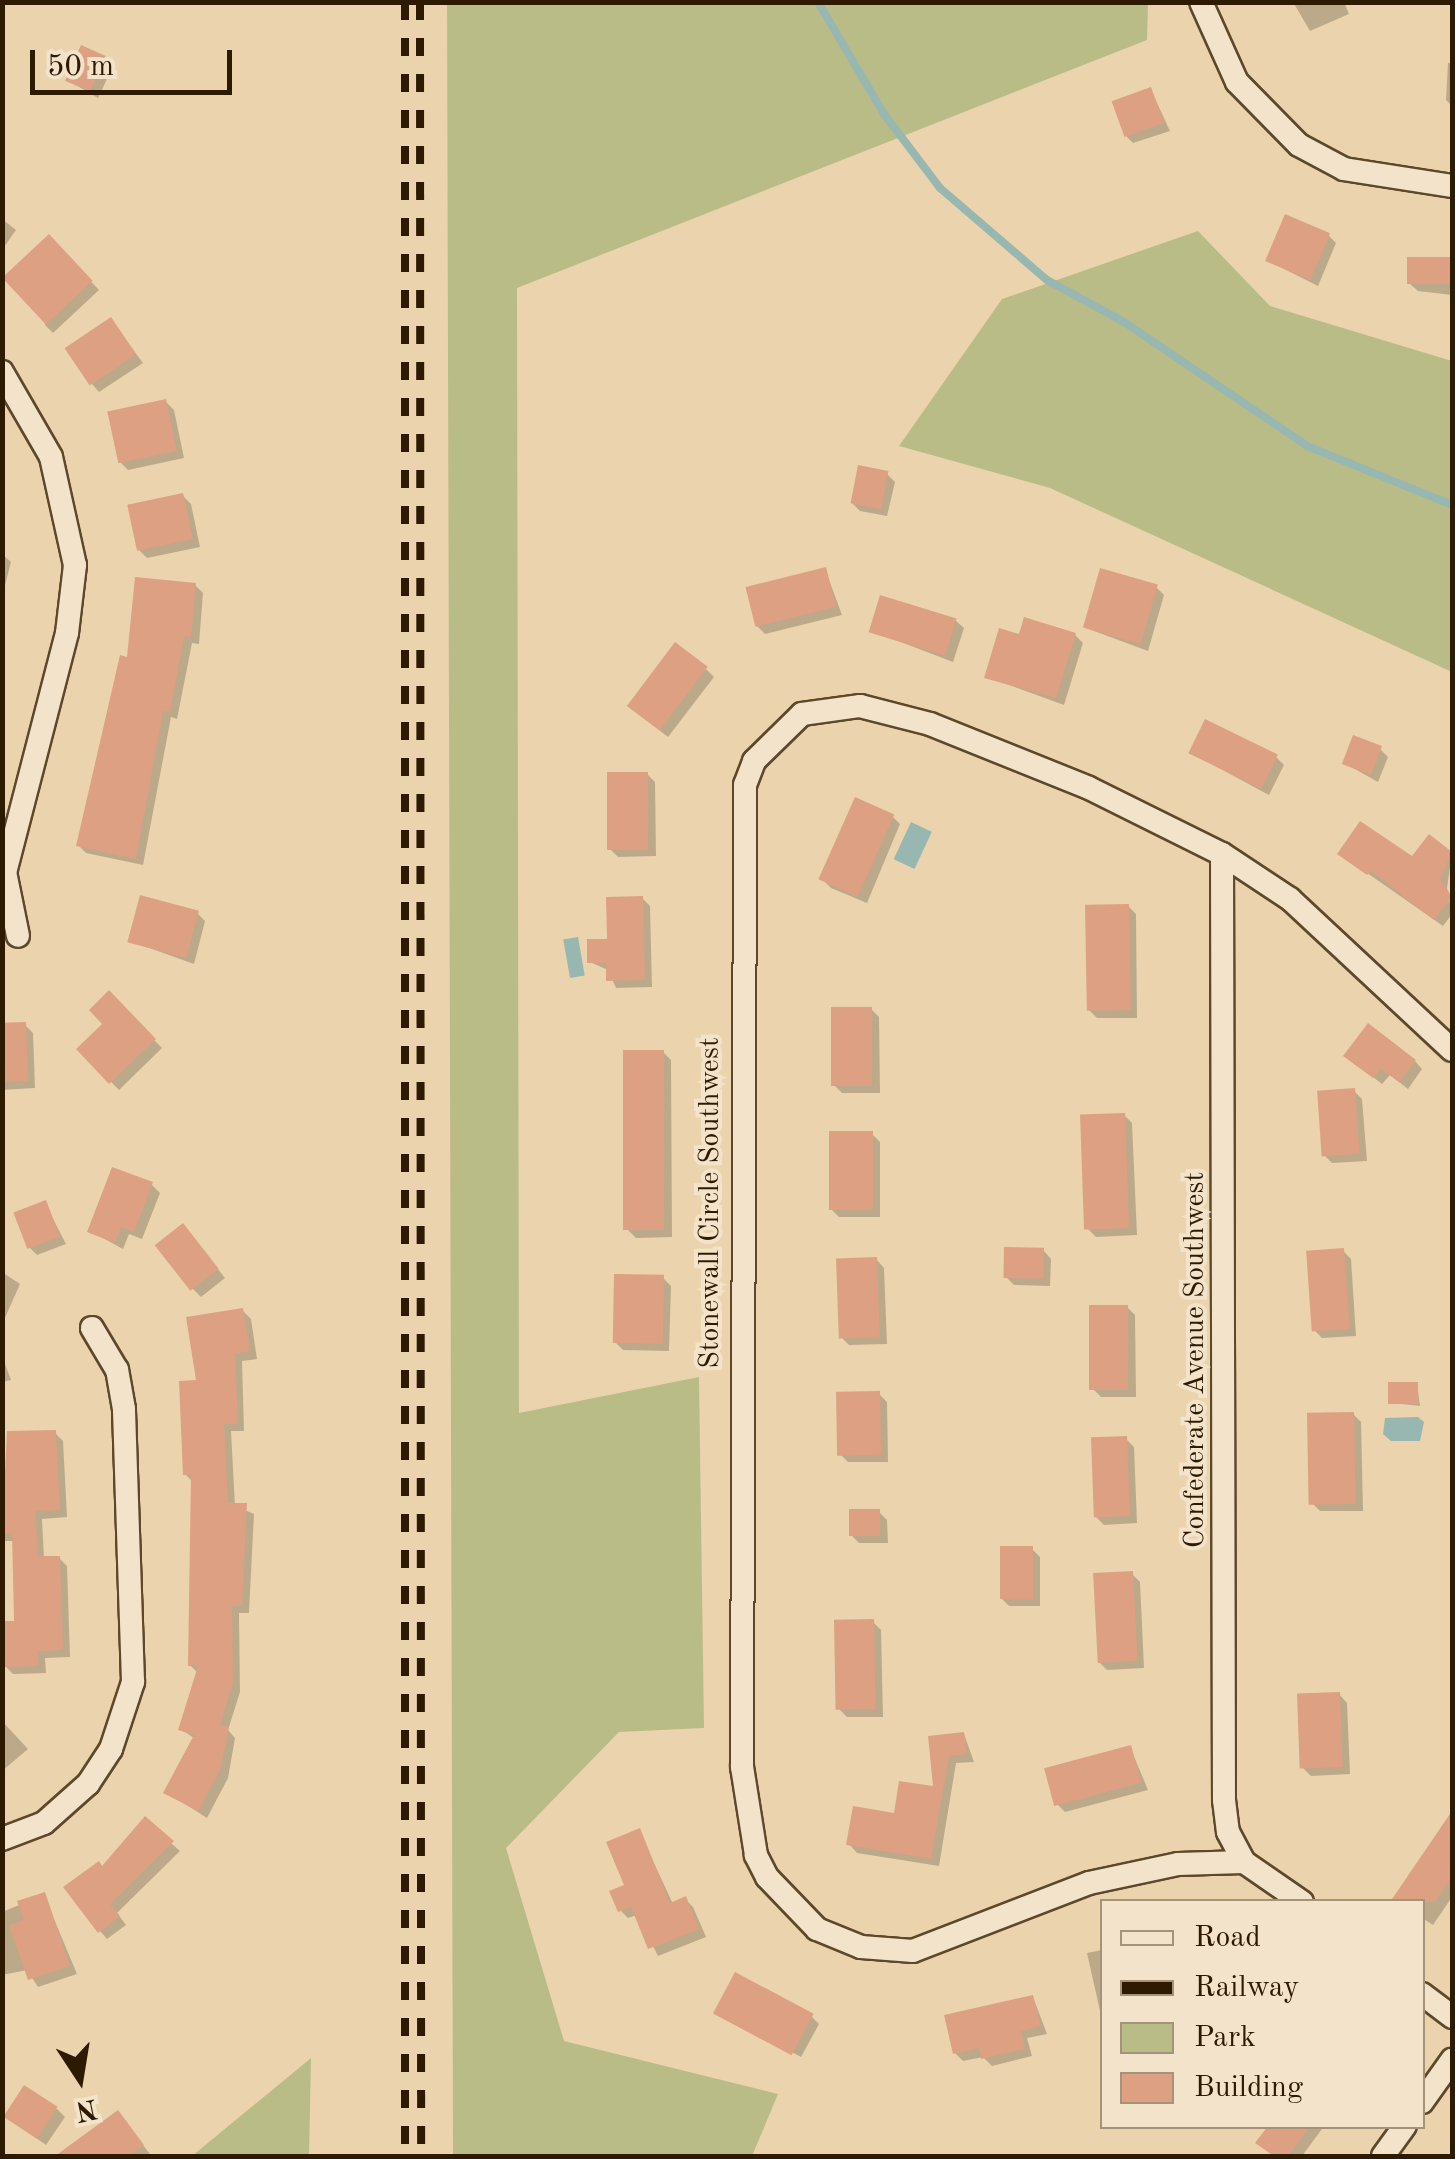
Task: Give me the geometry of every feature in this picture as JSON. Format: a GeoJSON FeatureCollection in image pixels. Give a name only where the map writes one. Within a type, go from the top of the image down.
{"type":"FeatureCollection","features":[{"type":"Feature","properties":{"kind":"street"},"geometry":{"type":"LineString","coordinates":[[1201,2],[1237,82],[1299,144],[1344,168],[1401,182],[1452,186]]}},
{"type":"Feature","properties":{"kind":"street"},"geometry":{"type":"LineString","coordinates":[[2,372],[51,457],[75,566],[66,633],[5,872],[18,936]]}},
{"type":"Feature","properties":{"kind":"street","name":"Stonewall Circle Southwest"},"geometry":{"type":"LineString","coordinates":[[1244,1862],[1120,1874],[913,1951],[861,1946],[818,1929],[767,1878],[756,1855],[742,1767],[741,818],[754,761],[802,714],[860,706],[930,724],[1089,788],[1222,854],[1290,899],[1452,1050]]}},
{"type":"Feature","properties":{"kind":"street","name":"Confederate Avenue Southwest"},"geometry":{"type":"LineString","coordinates":[[1222,854],[1224,1800],[1228,1832],[1244,1862]]}},
{"type":"Feature","properties":{"kind":"street"},"geometry":{"type":"LineString","coordinates":[[2,1839],[44,1823],[88,1784],[112,1749],[134,1682],[124,1409],[117,1370],[92,1328]]}},
{"type":"Feature","properties":{"kind":"street"},"geometry":{"type":"LineString","coordinates":[[1244,1862],[1298,1899]]}},
{"type":"Feature","properties":{"kind":"street"},"geometry":{"type":"LineString","coordinates":[[1425,1996],[1452,2017]]}},
{"type":"Feature","properties":{"kind":"street"},"geometry":{"type":"LineString","coordinates":[[1425,2098],[1452,2060]]}},
{"type":"Feature","properties":{"kind":"street"},"geometry":{"type":"LineString","coordinates":[[1383,2156],[1403,2129]]}},
{"type":"Feature","properties":{"kind":"green space"},"geometry":{"type":"Polygon","coordinates":[[[447,3],[1148,3],[1147,40],[517,288],[519,1413],[699,1377],[704,1728],[619,1732],[506,1848],[564,2041],[778,2094],[752,2156],[453,2156],[447,3]]]}},
{"type":"Feature","properties":{"kind":"green space"},"geometry":{"type":"Polygon","coordinates":[[[1198,231],[1270,306],[1452,361],[1452,672],[1050,488],[899,446],[1002,299],[1198,231]]]}},
{"type":"Feature","properties":{"kind":"green space"},"geometry":{"type":"Polygon","coordinates":[[[311,2058],[309,2156],[192,2156],[311,2058]]]}},
{"type":"Feature","properties":{"kind":"water"},"geometry":{"type":"Polygon","coordinates":[[[911,822],[932,832],[915,869],[894,859],[911,822]]]}},
{"type":"Feature","properties":{"kind":"water"},"geometry":{"type":"Polygon","coordinates":[[[578,937],[585,975],[570,978],[563,940],[578,937]]]}},
{"type":"Feature","properties":{"kind":"water"},"geometry":{"type":"Polygon","coordinates":[[[1418,1417],[1424,1422],[1420,1441],[1391,1441],[1383,1434],[1385,1418],[1418,1417]]]}},
{"type":"Feature","properties":{"kind":"building"},"geometry":{"type":"Polygon","coordinates":[[[81,45],[106,56],[90,92],[65,81],[81,45]]]}},
{"type":"Feature","properties":{"kind":"building"},"geometry":{"type":"Polygon","coordinates":[[[1151,87],[1164,123],[1125,137],[1112,101],[1151,87]]]}},
{"type":"Feature","properties":{"kind":"building"},"geometry":{"type":"Polygon","coordinates":[[[1285,214],[1330,233],[1310,280],[1265,261],[1285,214]]]}},
{"type":"Feature","properties":{"kind":"building"},"geometry":{"type":"Polygon","coordinates":[[[49,234],[93,281],[46,324],[2,278],[49,234]]]}},
{"type":"Feature","properties":{"kind":"building"},"geometry":{"type":"Polygon","coordinates":[[[1407,257],[1452,257],[1452,284],[1407,284],[1407,257]]]}},
{"type":"Feature","properties":{"kind":"building"},"geometry":{"type":"Polygon","coordinates":[[[111,317],[136,354],[90,386],[65,348],[111,317]]]}},
{"type":"Feature","properties":{"kind":"building"},"geometry":{"type":"Polygon","coordinates":[[[166,399],[177,451],[118,463],[107,411],[166,399]]]}},
{"type":"Feature","properties":{"kind":"building"},"geometry":{"type":"Polygon","coordinates":[[[858,465],[888,471],[881,509],[851,503],[858,465]]]}},
{"type":"Feature","properties":{"kind":"building"},"geometry":{"type":"Polygon","coordinates":[[[183,493],[193,539],[137,551],[127,505],[183,493]]]}},
{"type":"Feature","properties":{"kind":"building"},"geometry":{"type":"Polygon","coordinates":[[[826,567],[836,607],[755,627],[745,587],[826,567]]]}},
{"type":"Feature","properties":{"kind":"building"},"geometry":{"type":"Polygon","coordinates":[[[1100,568],[1158,585],[1141,644],[1083,628],[1100,568]]]}},
{"type":"Feature","properties":{"kind":"building"},"geometry":{"type":"Polygon","coordinates":[[[135,577],[196,583],[191,637],[184,636],[170,712],[163,711],[136,859],[76,846],[120,655],[127,657],[135,577]]]}},
{"type":"Feature","properties":{"kind":"building"},"geometry":{"type":"Polygon","coordinates":[[[880,595],[957,618],[945,656],[869,632],[880,595]]]}},
{"type":"Feature","properties":{"kind":"building"},"geometry":{"type":"Polygon","coordinates":[[[1024,617],[1076,633],[1056,698],[984,678],[999,628],[1019,634],[1024,617]]]}},
{"type":"Feature","properties":{"kind":"building"},"geometry":{"type":"Polygon","coordinates":[[[675,642],[708,667],[660,731],[627,706],[675,642]]]}},
{"type":"Feature","properties":{"kind":"building"},"geometry":{"type":"Polygon","coordinates":[[[1205,719],[1278,755],[1261,789],[1188,753],[1205,719]]]}},
{"type":"Feature","properties":{"kind":"building"},"geometry":{"type":"Polygon","coordinates":[[[1353,735],[1382,746],[1371,775],[1342,764],[1353,735]]]}},
{"type":"Feature","properties":{"kind":"building"},"geometry":{"type":"Polygon","coordinates":[[[607,772],[648,772],[648,850],[607,850],[607,772]]]}},
{"type":"Feature","properties":{"kind":"building"},"geometry":{"type":"Polygon","coordinates":[[[855,797],[894,814],[858,897],[818,879],[855,797]]]}},
{"type":"Feature","properties":{"kind":"building"},"geometry":{"type":"Polygon","coordinates":[[[1360,821],[1412,856],[1429,834],[1452,852],[1440,879],[1452,897],[1434,920],[1371,871],[1367,875],[1337,854],[1360,821]]]}},
{"type":"Feature","properties":{"kind":"building"},"geometry":{"type":"Polygon","coordinates":[[[140,895],[199,911],[186,958],[127,942],[140,895]]]}},
{"type":"Feature","properties":{"kind":"building"},"geometry":{"type":"Polygon","coordinates":[[[643,896],[645,980],[606,981],[606,963],[587,963],[587,939],[607,939],[606,897],[643,896]]]}},
{"type":"Feature","properties":{"kind":"building"},"geometry":{"type":"Polygon","coordinates":[[[1129,904],[1131,1010],[1087,1011],[1085,905],[1129,904]]]}},
{"type":"Feature","properties":{"kind":"building"},"geometry":{"type":"Polygon","coordinates":[[[109,990],[156,1039],[109,1084],[76,1049],[102,1024],[89,1010],[109,990]]]}},
{"type":"Feature","properties":{"kind":"building"},"geometry":{"type":"Polygon","coordinates":[[[831,1007],[872,1007],[872,1086],[831,1086],[831,1007]]]}},
{"type":"Feature","properties":{"kind":"building"},"geometry":{"type":"Polygon","coordinates":[[[26,1022],[28,1081],[4,1082],[2,1023],[26,1022]]]}},
{"type":"Feature","properties":{"kind":"building"},"geometry":{"type":"Polygon","coordinates":[[[1368,1023],[1416,1060],[1399,1082],[1381,1069],[1373,1078],[1343,1056],[1368,1023]]]}},
{"type":"Feature","properties":{"kind":"building"},"geometry":{"type":"Polygon","coordinates":[[[623,1050],[664,1050],[664,1230],[623,1230],[623,1050]]]}},
{"type":"Feature","properties":{"kind":"building"},"geometry":{"type":"Polygon","coordinates":[[[1355,1088],[1360,1154],[1322,1156],[1317,1091],[1355,1088]]]}},
{"type":"Feature","properties":{"kind":"building"},"geometry":{"type":"Polygon","coordinates":[[[1125,1113],[1129,1228],[1084,1230],[1080,1115],[1125,1113]]]}},
{"type":"Feature","properties":{"kind":"building"},"geometry":{"type":"Polygon","coordinates":[[[829,1131],[873,1131],[873,1210],[829,1210],[829,1131]]]}},
{"type":"Feature","properties":{"kind":"building"},"geometry":{"type":"Polygon","coordinates":[[[112,1167],[153,1182],[134,1232],[121,1227],[115,1243],[87,1232],[112,1167]]]}},
{"type":"Feature","properties":{"kind":"building"},"geometry":{"type":"Polygon","coordinates":[[[46,1200],[60,1236],[27,1249],[13,1213],[46,1200]]]}},
{"type":"Feature","properties":{"kind":"building"},"geometry":{"type":"Polygon","coordinates":[[[183,1223],[219,1269],[190,1291],[155,1245],[183,1223]]]}},
{"type":"Feature","properties":{"kind":"building"},"geometry":{"type":"Polygon","coordinates":[[[1004,1247],[1044,1248],[1043,1279],[1003,1278],[1004,1247]]]}},
{"type":"Feature","properties":{"kind":"building"},"geometry":{"type":"Polygon","coordinates":[[[1344,1248],[1350,1329],[1312,1331],[1306,1251],[1344,1248]]]}},
{"type":"Feature","properties":{"kind":"building"},"geometry":{"type":"Polygon","coordinates":[[[877,1257],[880,1337],[839,1338],[836,1258],[877,1257]]]}},
{"type":"Feature","properties":{"kind":"building"},"geometry":{"type":"Polygon","coordinates":[[[614,1274],[664,1275],[663,1344],[613,1343],[614,1274]]]}},
{"type":"Feature","properties":{"kind":"building"},"geometry":{"type":"Polygon","coordinates":[[[1089,1305],[1128,1305],[1128,1390],[1089,1390],[1089,1305]]]}},
{"type":"Feature","properties":{"kind":"building"},"geometry":{"type":"Polygon","coordinates":[[[243,1308],[250,1351],[235,1354],[238,1424],[224,1424],[228,1503],[247,1503],[242,1606],[232,1606],[233,1682],[220,1725],[229,1727],[220,1770],[198,1811],[163,1793],[194,1735],[178,1730],[198,1666],[188,1666],[191,1475],[183,1475],[179,1381],[196,1380],[186,1317],[243,1308]]]}},
{"type":"Feature","properties":{"kind":"building"},"geometry":{"type":"Polygon","coordinates":[[[1388,1382],[1418,1382],[1418,1404],[1388,1404],[1388,1382]]]}},
{"type":"Feature","properties":{"kind":"building"},"geometry":{"type":"Polygon","coordinates":[[[880,1391],[881,1455],[837,1456],[836,1392],[880,1391]]]}},
{"type":"Feature","properties":{"kind":"building"},"geometry":{"type":"Polygon","coordinates":[[[1354,1412],[1356,1504],[1309,1505],[1307,1413],[1354,1412]]]}},
{"type":"Feature","properties":{"kind":"building"},"geometry":{"type":"Polygon","coordinates":[[[56,1430],[60,1510],[35,1511],[38,1556],[60,1556],[63,1650],[38,1651],[39,1666],[2,1667],[2,1621],[14,1621],[12,1533],[2,1534],[7,1431],[56,1430]]]}},
{"type":"Feature","properties":{"kind":"building"},"geometry":{"type":"Polygon","coordinates":[[[1127,1436],[1130,1516],[1094,1517],[1091,1437],[1127,1436]]]}},
{"type":"Feature","properties":{"kind":"building"},"geometry":{"type":"Polygon","coordinates":[[[849,1509],[880,1509],[880,1536],[849,1536],[849,1509]]]}},
{"type":"Feature","properties":{"kind":"building"},"geometry":{"type":"Polygon","coordinates":[[[1000,1546],[1033,1546],[1033,1599],[1000,1599],[1000,1546]]]}},
{"type":"Feature","properties":{"kind":"building"},"geometry":{"type":"Polygon","coordinates":[[[1133,1571],[1138,1661],[1098,1663],[1093,1573],[1133,1571]]]}},
{"type":"Feature","properties":{"kind":"building"},"geometry":{"type":"Polygon","coordinates":[[[874,1619],[876,1709],[836,1710],[834,1620],[874,1619]]]}},
{"type":"Feature","properties":{"kind":"building"},"geometry":{"type":"Polygon","coordinates":[[[1340,1692],[1343,1767],[1300,1768],[1297,1694],[1340,1692]]]}},
{"type":"Feature","properties":{"kind":"building"},"geometry":{"type":"Polygon","coordinates":[[[964,1732],[967,1754],[949,1756],[931,1859],[846,1845],[853,1806],[894,1813],[899,1781],[933,1786],[928,1736],[964,1732]]]}},
{"type":"Feature","properties":{"kind":"building"},"geometry":{"type":"Polygon","coordinates":[[[1131,1745],[1141,1783],[1054,1806],[1044,1768],[1131,1745]]]}},
{"type":"Feature","properties":{"kind":"building"},"geometry":{"type":"Polygon","coordinates":[[[1452,1811],[1452,1876],[1435,1902],[1392,1899],[1452,1811]]]}},
{"type":"Feature","properties":{"kind":"building"},"geometry":{"type":"Polygon","coordinates":[[[145,1816],[174,1841],[110,1904],[120,1916],[98,1933],[63,1887],[99,1861],[102,1866],[145,1816]]]}},
{"type":"Feature","properties":{"kind":"building"},"geometry":{"type":"Polygon","coordinates":[[[640,1828],[670,1903],[686,1896],[699,1929],[648,1949],[631,1907],[618,1912],[609,1891],[624,1885],[606,1842],[640,1828]]]}},
{"type":"Feature","properties":{"kind":"building"},"geometry":{"type":"Polygon","coordinates":[[[45,1892],[70,1966],[28,1980],[9,1925],[24,1920],[17,1901],[45,1892]]]}},
{"type":"Feature","properties":{"kind":"building"},"geometry":{"type":"Polygon","coordinates":[[[735,1972],[814,2014],[792,2055],[713,2013],[735,1972]]]}},
{"type":"Feature","properties":{"kind":"building"},"geometry":{"type":"Polygon","coordinates":[[[1033,1995],[1041,2026],[1021,2031],[1025,2049],[981,2059],[979,2048],[953,2054],[944,2015],[1033,1995]]]}},
{"type":"Feature","properties":{"kind":"building"},"geometry":{"type":"Polygon","coordinates":[[[24,2085],[58,2107],[37,2139],[3,2117],[24,2085]]]}},
{"type":"Feature","properties":{"kind":"building"},"geometry":{"type":"Polygon","coordinates":[[[118,2110],[144,2145],[129,2156],[55,2156],[118,2110]]]}},
{"type":"Feature","properties":{"kind":"building"},"geometry":{"type":"Polygon","coordinates":[[[1266,2129],[1308,2129],[1288,2156],[1274,2156],[1255,2143],[1266,2129]]]}},
{"type":"Feature","properties":{"kind":"waterway"},"geometry":{"type":"LineString","coordinates":[[818,2],[884,114],[940,188],[1047,280],[1124,322],[1307,446],[1452,505]]}},
{"type":"Feature","properties":{"kind":"railway"},"geometry":{"type":"LineString","coordinates":[[405,2],[405,2156]]}},
{"type":"Feature","properties":{"kind":"railway"},"geometry":{"type":"LineString","coordinates":[[420,2],[421,2156]]}}]}
